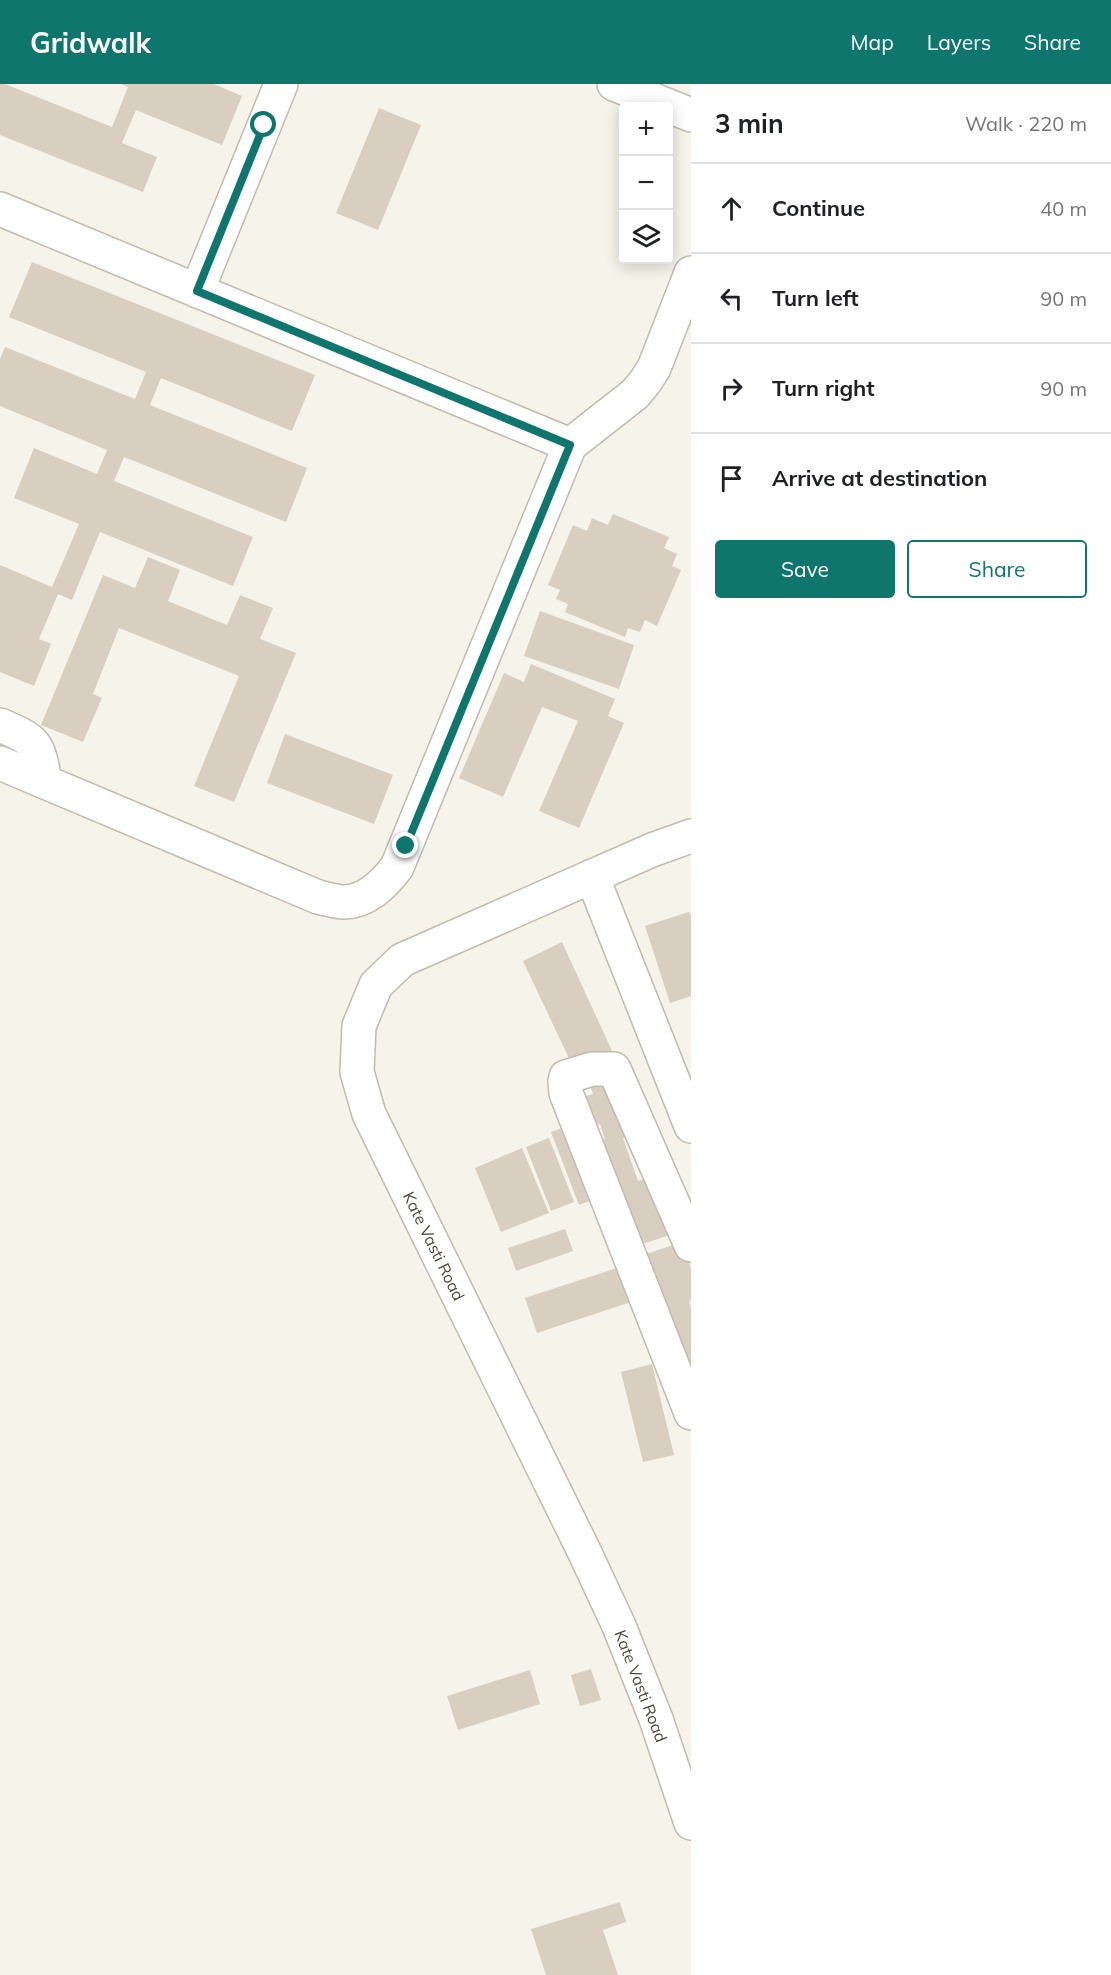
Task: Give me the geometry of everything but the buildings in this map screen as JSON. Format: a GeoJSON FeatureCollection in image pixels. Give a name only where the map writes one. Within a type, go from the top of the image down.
{"type":"FeatureCollection","features":[{"type":"Feature","properties":{"kind":"street"},"geometry":{"type":"LineString","coordinates":[[197,291],[280,84]]}},
{"type":"Feature","properties":{"kind":"street"},"geometry":{"type":"LineString","coordinates":[[614,84],[691,115]]}},
{"type":"Feature","properties":{"kind":"street"},"geometry":{"type":"LineString","coordinates":[[0,208],[570,445]]}},
{"type":"Feature","properties":{"kind":"street"},"geometry":{"type":"LineString","coordinates":[[0,763],[318,897],[344,902],[363,897],[380,888],[397,867],[570,445],[635,394],[645,382],[654,368],[691,273]]}},
{"type":"Feature","properties":{"kind":"street"},"geometry":{"type":"LineString","coordinates":[[0,725],[29,738],[35,744],[40,754],[45,782]]}},
{"type":"Feature","properties":{"kind":"street","name":"Kate Vasti Road"},"geometry":{"type":"LineString","coordinates":[[691,836],[652,850],[402,960],[376,985],[359,1026],[357,1072],[369,1114],[580,1542],[619,1626],[656,1719],[691,1823]]}},
{"type":"Feature","properties":{"kind":"street"},"geometry":{"type":"LineString","coordinates":[[592,876],[691,1126]]}},
{"type":"Feature","properties":{"kind":"street"},"geometry":{"type":"LineString","coordinates":[[691,1245],[614,1069],[592,1069],[566,1077],[566,1093],[691,1413]]}},
{"type":"Feature","properties":{"kind":"route"},"geometry":{"type":"LineString","coordinates":[[264,125],[197,291],[570,445],[406,846]]}}]}
